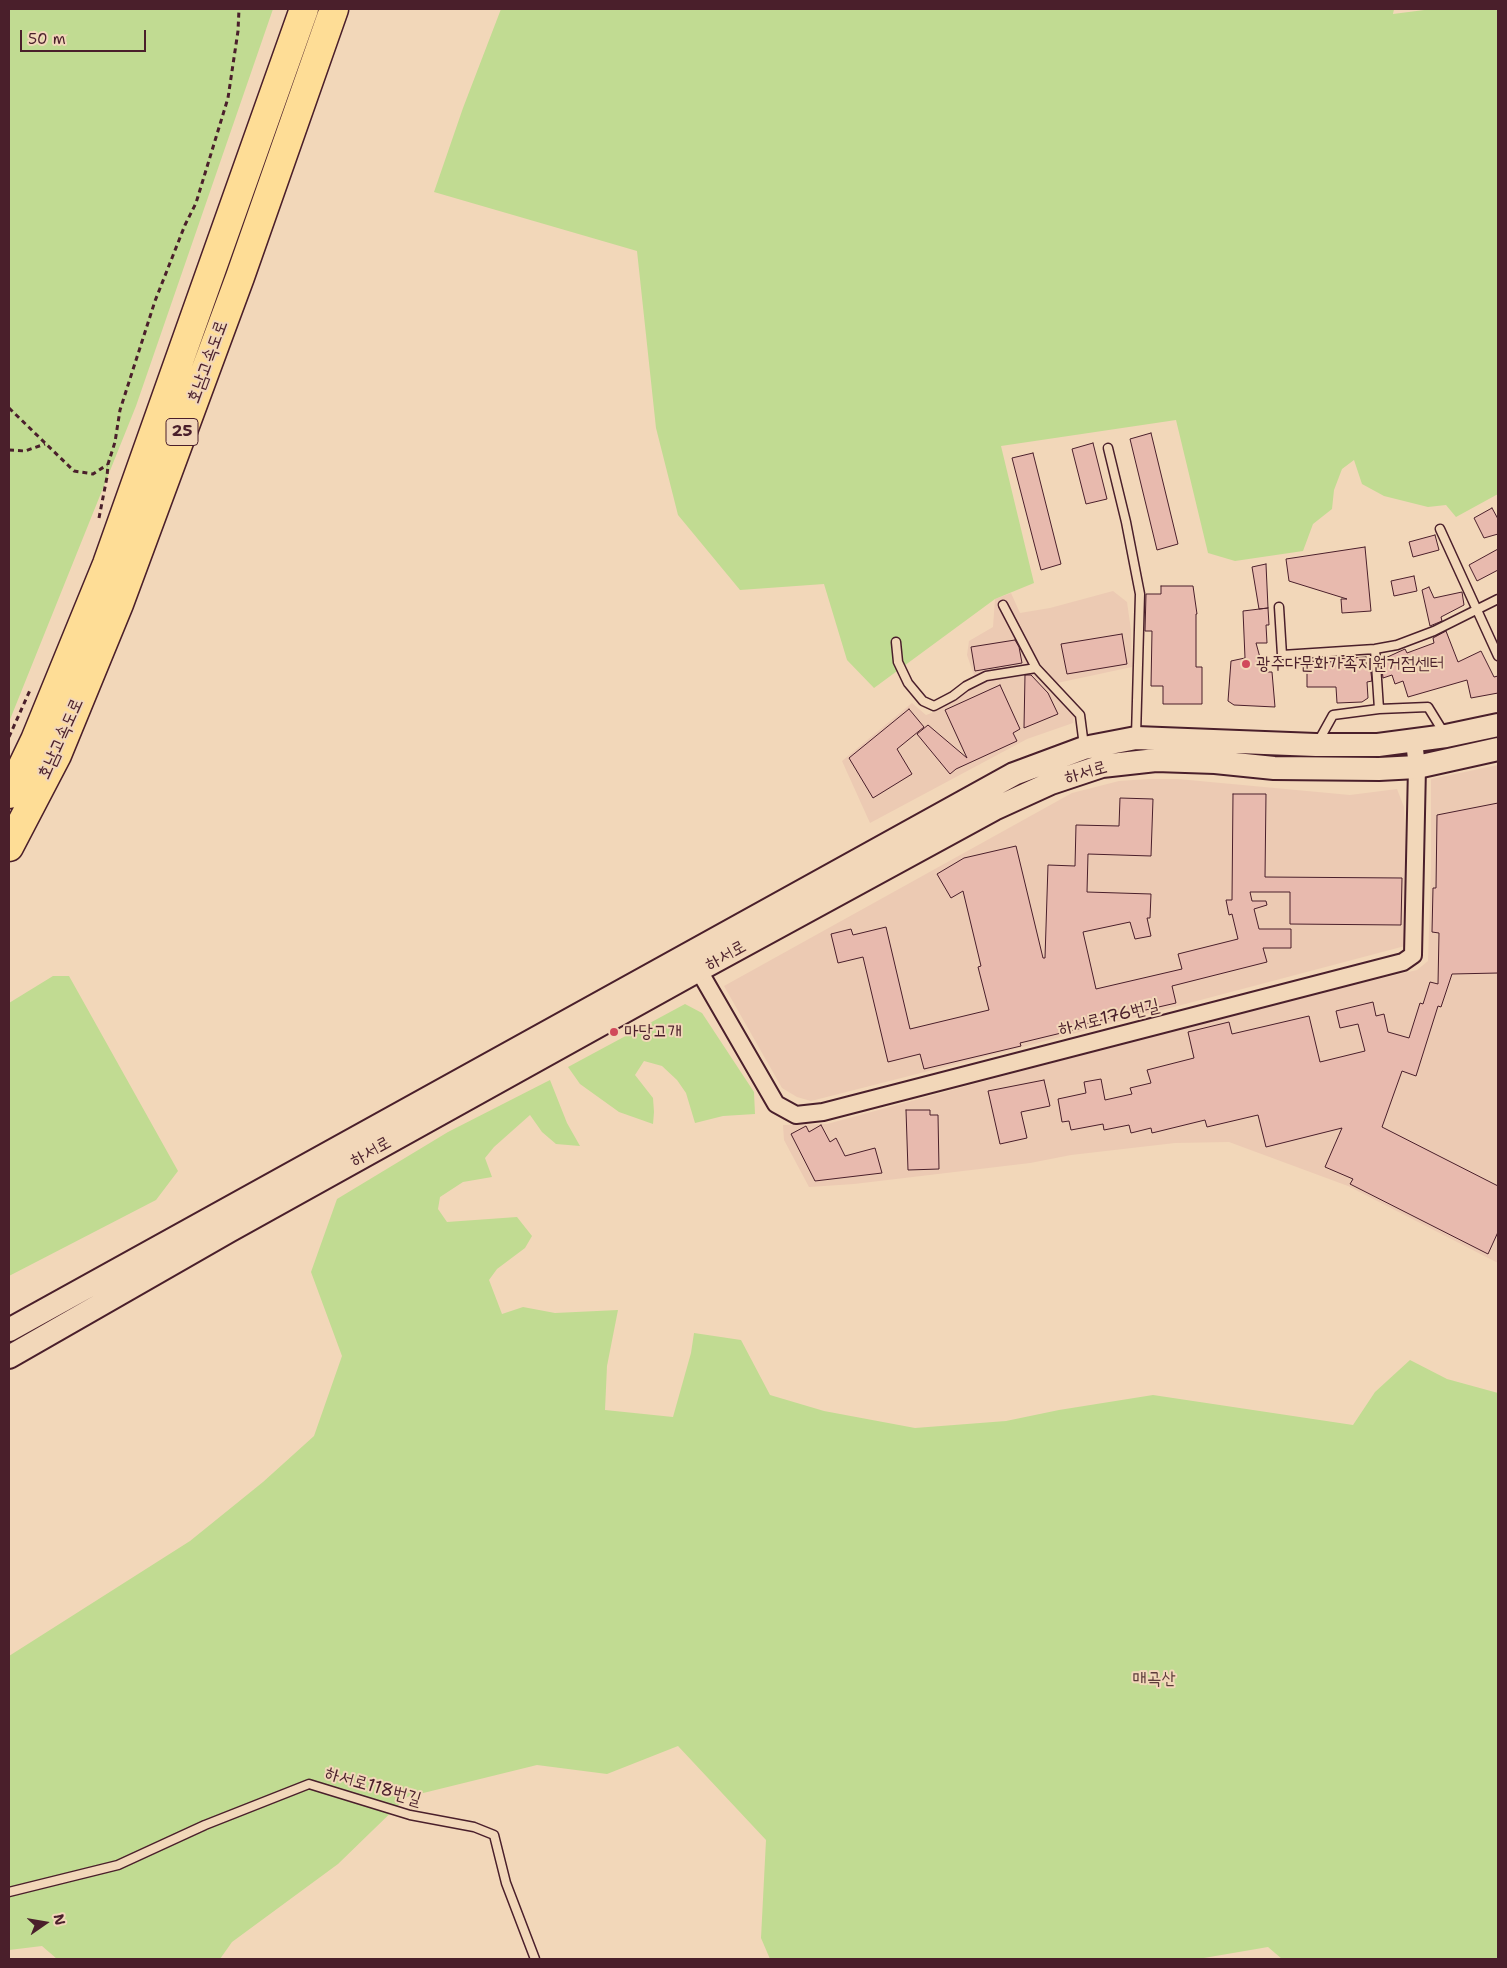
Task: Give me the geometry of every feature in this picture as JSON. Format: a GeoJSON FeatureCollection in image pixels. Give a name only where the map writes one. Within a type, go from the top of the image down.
{"type":"FeatureCollection","features":[{"type":"Feature","properties":{"kind":"highway"},"geometry":{"type":"LineString","coordinates":[[214,263],[251,122],[290,9]]}},
{"type":"Feature","properties":{"kind":"highway","name":"호남고속도로"},"geometry":{"type":"LineString","coordinates":[[9,794],[35,740],[107,564],[304,9]]}},
{"type":"Feature","properties":{"kind":"highway","name":"호남고속도로"},"geometry":{"type":"LineString","coordinates":[[9,847],[57,755],[119,604],[240,278],[334,9]]}},
{"type":"Feature","properties":{"kind":"main road","name":"하서로"},"geometry":{"type":"LineString","coordinates":[[9,1357],[694,962],[1014,774],[1084,748],[1136,738],[1316,745],[1378,745],[1446,736],[1498,726]]}},
{"type":"Feature","properties":{"kind":"main road","name":"하서로"},"geometry":{"type":"LineString","coordinates":[[9,1330],[694,962],[994,809],[1051,783],[1102,766],[1156,760],[1328,770],[1418,767],[1498,749]]}},
{"type":"Feature","properties":{"kind":"street","name":"하서로176번길"},"geometry":{"type":"LineString","coordinates":[[694,962],[776,1104],[796,1115],[823,1112],[1403,962],[1413,955],[1418,767],[1414,741]]}},
{"type":"Feature","properties":{"kind":"lane"},"geometry":{"type":"LineString","coordinates":[[1108,448],[1126,522],[1140,594],[1136,738]]}},
{"type":"Feature","properties":{"kind":"lane"},"geometry":{"type":"LineString","coordinates":[[1440,530],[1498,656]]}},
{"type":"Feature","properties":{"kind":"lane"},"geometry":{"type":"LineString","coordinates":[[1280,607],[1282,656],[1375,649],[1397,645],[1434,631],[1498,599]]}},
{"type":"Feature","properties":{"kind":"lane"},"geometry":{"type":"LineString","coordinates":[[1002,605],[1036,668],[1080,715],[1084,748]]}},
{"type":"Feature","properties":{"kind":"lane"},"geometry":{"type":"LineString","coordinates":[[896,642],[898,662],[908,683],[923,701],[934,706],[986,676],[1036,668]]}},
{"type":"Feature","properties":{"kind":"lane"},"geometry":{"type":"LineString","coordinates":[[1375,649],[1379,709]]}},
{"type":"Feature","properties":{"kind":"lane"},"geometry":{"type":"LineString","coordinates":[[1316,745],[1333,715],[1379,709],[1428,707],[1446,736]]}},
{"type":"Feature","properties":{"kind":"lane","name":"하서로118번길"},"geometry":{"type":"LineString","coordinates":[[9,1892],[118,1865],[205,1825],[309,1784],[410,1815],[474,1827],[494,1834],[506,1883],[536,1959]]}},
{"type":"Feature","properties":{"kind":"path"},"geometry":{"type":"LineString","coordinates":[[98,520],[120,410],[155,302],[185,225],[196,203],[215,146],[228,98],[238,30],[239,9]]}},
{"type":"Feature","properties":{"kind":"path"},"geometry":{"type":"LineString","coordinates":[[9,408],[74,471],[93,474],[108,464]]}},
{"type":"Feature","properties":{"kind":"path"},"geometry":{"type":"LineString","coordinates":[[9,450],[25,451],[44,444]]}},
{"type":"Feature","properties":{"kind":"path"},"geometry":{"type":"LineString","coordinates":[[9,738],[31,687]]}},
{"type":"Feature","properties":{"kind":"shaded area"},"geometry":{"type":"Polygon","coordinates":[[[1113,591],[1127,602],[1131,630],[1132,667],[1057,683],[1038,661],[1030,669],[1074,716],[1073,723],[1027,739],[870,823],[842,761],[912,703],[926,715],[937,711],[977,684],[967,655],[969,641],[993,627],[995,599],[1011,593],[1020,613],[1050,608],[1113,591]]]}},
{"type":"Feature","properties":{"kind":"shaded area"},"geometry":{"type":"Polygon","coordinates":[[[1498,765],[1498,1263],[1348,1186],[1229,1142],[1175,1143],[1071,1155],[1030,1163],[854,1184],[809,1187],[784,1140],[783,1125],[827,1124],[1147,1037],[1417,970],[1428,961],[1431,779],[1498,765]]]}},
{"type":"Feature","properties":{"kind":"shaded area"},"geometry":{"type":"Polygon","coordinates":[[[1178,779],[1350,795],[1397,789],[1404,807],[1406,857],[1405,946],[811,1101],[797,1097],[782,1088],[724,986],[1072,793],[1119,781],[1178,779]]]}},
{"type":"Feature","properties":{"kind":"green space"},"geometry":{"type":"Polygon","coordinates":[[[9,9],[273,9],[136,406],[9,722],[9,9]]]}},
{"type":"Feature","properties":{"kind":"green space"},"geometry":{"type":"Polygon","coordinates":[[[501,9],[1394,9],[1393,14],[1432,9],[1498,9],[1498,494],[1456,517],[1446,505],[1428,507],[1384,496],[1362,484],[1354,460],[1342,469],[1334,490],[1332,509],[1313,524],[1303,551],[1235,561],[1208,553],[1176,420],[1001,446],[1034,583],[995,599],[874,688],[847,660],[824,584],[740,590],[678,515],[656,428],[637,251],[434,192],[463,108],[501,9]]]}},
{"type":"Feature","properties":{"kind":"green space"},"geometry":{"type":"Polygon","coordinates":[[[53,976],[69,976],[178,1171],[156,1200],[9,1276],[9,1003],[53,976]]]}},
{"type":"Feature","properties":{"kind":"green space"},"geometry":{"type":"Polygon","coordinates":[[[685,1004],[702,1013],[754,1092],[755,1114],[723,1116],[695,1123],[686,1093],[677,1080],[662,1066],[644,1061],[635,1075],[653,1098],[653,1124],[619,1112],[580,1084],[568,1067],[685,1004]]]}},
{"type":"Feature","properties":{"kind":"green space","name":"매곡산"},"geometry":{"type":"Polygon","coordinates":[[[550,1080],[567,1123],[580,1146],[556,1144],[542,1132],[530,1115],[494,1147],[485,1158],[492,1177],[463,1182],[440,1197],[438,1209],[447,1222],[517,1217],[532,1236],[525,1248],[497,1269],[489,1280],[502,1314],[523,1307],[555,1313],[618,1310],[607,1366],[605,1410],[673,1417],[691,1353],[694,1333],[741,1340],[770,1395],[824,1411],[915,1428],[1006,1421],[1059,1410],[1153,1395],[1353,1425],[1375,1392],[1410,1360],[1447,1379],[1498,1393],[1498,1959],[1282,1959],[1268,1947],[1198,1959],[770,1959],[761,1938],[766,1840],[678,1746],[607,1774],[537,1765],[407,1797],[338,1864],[232,1942],[220,1959],[57,1959],[42,1946],[9,1950],[9,1656],[190,1541],[263,1482],[314,1436],[342,1356],[311,1272],[337,1199],[448,1132],[550,1080]]]}},
{"type":"Feature","properties":{"kind":"building"},"geometry":{"type":"Polygon","coordinates":[[[1151,433],[1178,544],[1157,550],[1130,439],[1151,433]]]}},
{"type":"Feature","properties":{"kind":"building"},"geometry":{"type":"Polygon","coordinates":[[[1093,443],[1107,499],[1086,504],[1072,449],[1093,443]]]}},
{"type":"Feature","properties":{"kind":"building"},"geometry":{"type":"Polygon","coordinates":[[[1033,453],[1061,564],[1041,570],[1012,458],[1033,453]]]}},
{"type":"Feature","properties":{"kind":"building"},"geometry":{"type":"Polygon","coordinates":[[[1492,508],[1498,519],[1498,534],[1484,538],[1474,518],[1492,508]]]}},
{"type":"Feature","properties":{"kind":"building"},"geometry":{"type":"Polygon","coordinates":[[[1435,535],[1439,550],[1413,557],[1409,542],[1435,535]]]}},
{"type":"Feature","properties":{"kind":"building"},"geometry":{"type":"Polygon","coordinates":[[[1365,547],[1371,611],[1342,613],[1341,599],[1347,599],[1289,581],[1286,559],[1365,547]]]}},
{"type":"Feature","properties":{"kind":"building"},"geometry":{"type":"Polygon","coordinates":[[[1498,549],[1498,570],[1477,581],[1469,565],[1498,549]]]}},
{"type":"Feature","properties":{"kind":"building"},"geometry":{"type":"Polygon","coordinates":[[[1266,564],[1268,608],[1259,609],[1252,567],[1266,564]]]}},
{"type":"Feature","properties":{"kind":"building"},"geometry":{"type":"Polygon","coordinates":[[[1414,576],[1417,591],[1394,596],[1391,581],[1414,576]]]}},
{"type":"Feature","properties":{"kind":"building"},"geometry":{"type":"Polygon","coordinates":[[[1161,586],[1193,586],[1197,614],[1196,667],[1202,667],[1202,704],[1163,704],[1163,686],[1151,686],[1152,631],[1145,631],[1146,594],[1161,594],[1161,586]]]}},
{"type":"Feature","properties":{"kind":"building"},"geometry":{"type":"Polygon","coordinates":[[[1429,587],[1434,598],[1462,592],[1464,605],[1441,617],[1442,621],[1430,626],[1422,590],[1429,587]]]}},
{"type":"Feature","properties":{"kind":"building"},"geometry":{"type":"Polygon","coordinates":[[[1268,608],[1269,625],[1266,625],[1267,643],[1256,643],[1264,672],[1272,672],[1275,707],[1234,705],[1228,701],[1231,661],[1245,658],[1243,611],[1268,608]]]}},
{"type":"Feature","properties":{"kind":"building"},"geometry":{"type":"Polygon","coordinates":[[[1446,631],[1458,662],[1481,651],[1494,677],[1498,676],[1498,693],[1471,698],[1467,680],[1408,697],[1403,681],[1395,684],[1392,675],[1383,678],[1381,660],[1405,649],[1407,653],[1434,643],[1433,638],[1446,631]]]}},
{"type":"Feature","properties":{"kind":"building"},"geometry":{"type":"Polygon","coordinates":[[[1122,634],[1127,664],[1067,674],[1061,644],[1122,634]]]}},
{"type":"Feature","properties":{"kind":"building"},"geometry":{"type":"Polygon","coordinates":[[[1015,640],[1019,647],[1022,663],[975,671],[971,647],[1015,640]]]}},
{"type":"Feature","properties":{"kind":"building"},"geometry":{"type":"Polygon","coordinates":[[[1366,657],[1366,666],[1370,665],[1372,681],[1367,682],[1368,698],[1362,702],[1337,703],[1336,687],[1307,687],[1307,661],[1335,662],[1335,659],[1366,657]]]}},
{"type":"Feature","properties":{"kind":"building"},"geometry":{"type":"Polygon","coordinates":[[[1025,675],[1031,675],[1048,693],[1058,714],[1024,728],[1025,675]]]}},
{"type":"Feature","properties":{"kind":"building"},"geometry":{"type":"Polygon","coordinates":[[[1000,685],[1020,729],[1013,733],[1017,741],[956,769],[950,774],[917,734],[928,725],[967,758],[945,710],[1000,685]]]}},
{"type":"Feature","properties":{"kind":"building"},"geometry":{"type":"Polygon","coordinates":[[[909,709],[924,727],[897,749],[912,774],[873,798],[849,758],[909,709]]]}},
{"type":"Feature","properties":{"kind":"building"},"geometry":{"type":"Polygon","coordinates":[[[1233,794],[1266,794],[1265,877],[1402,878],[1401,925],[1290,924],[1290,892],[1250,892],[1252,901],[1266,901],[1267,905],[1254,909],[1259,929],[1291,929],[1291,948],[1263,948],[1267,962],[1172,986],[1176,1003],[1085,1024],[1086,1027],[1020,1043],[1021,1046],[924,1069],[920,1054],[888,1062],[863,957],[838,963],[831,934],[851,929],[853,935],[886,927],[910,1029],[989,1010],[978,967],[981,966],[963,891],[951,898],[937,874],[964,858],[1016,846],[1043,958],[1045,958],[1048,865],[1075,866],[1076,825],[1119,826],[1120,798],[1153,799],[1151,856],[1088,854],[1087,892],[1151,894],[1150,918],[1147,918],[1151,936],[1135,939],[1130,922],[1083,932],[1096,989],[1182,969],[1178,954],[1238,939],[1232,914],[1229,915],[1226,900],[1232,900],[1233,794]]]}},
{"type":"Feature","properties":{"kind":"building"},"geometry":{"type":"Polygon","coordinates":[[[1498,803],[1498,973],[1452,974],[1441,1007],[1438,1006],[1416,1076],[1402,1071],[1382,1127],[1498,1186],[1498,1232],[1488,1254],[1350,1184],[1353,1179],[1325,1167],[1342,1128],[1266,1147],[1258,1115],[1207,1127],[1205,1120],[1152,1133],[1151,1128],[1131,1133],[1129,1125],[1104,1130],[1103,1124],[1071,1130],[1069,1121],[1062,1122],[1058,1099],[1086,1093],[1084,1082],[1101,1079],[1105,1100],[1132,1094],[1130,1088],[1151,1083],[1147,1070],[1194,1058],[1188,1032],[1229,1022],[1232,1034],[1309,1016],[1320,1062],[1365,1051],[1358,1024],[1340,1028],[1336,1011],[1373,1002],[1376,1016],[1384,1014],[1388,1032],[1409,1038],[1420,1003],[1423,1004],[1430,982],[1438,984],[1439,933],[1432,932],[1433,888],[1436,888],[1437,815],[1498,803]]]}},
{"type":"Feature","properties":{"kind":"building"},"geometry":{"type":"Polygon","coordinates":[[[1044,1080],[1050,1106],[1021,1112],[1027,1138],[1000,1144],[988,1091],[1044,1080]]]}},
{"type":"Feature","properties":{"kind":"building"},"geometry":{"type":"Polygon","coordinates":[[[906,1110],[930,1110],[930,1115],[938,1115],[939,1169],[908,1170],[906,1110]]]}},
{"type":"Feature","properties":{"kind":"building"},"geometry":{"type":"Polygon","coordinates":[[[821,1125],[830,1142],[836,1138],[845,1156],[875,1148],[882,1173],[815,1181],[791,1134],[806,1126],[809,1132],[821,1125]]]}},
{"type":"Feature","properties":{"kind":"place","name":"광주다문화가족지원거점센터"},"geometry":{"type":"Point","coordinates":[1246,664]}},
{"type":"Feature","properties":{"kind":"place","name":"마당고개"},"geometry":{"type":"Point","coordinates":[614,1032]}}]}
